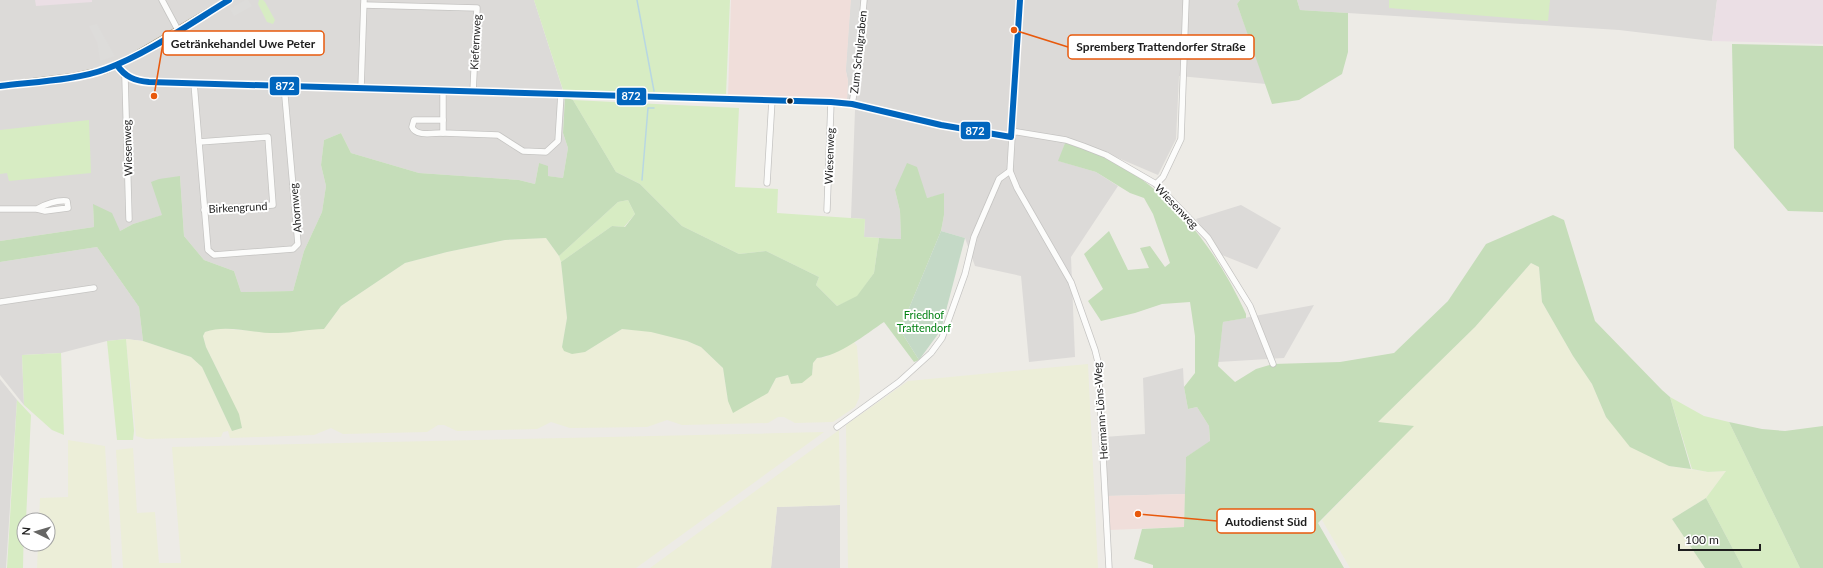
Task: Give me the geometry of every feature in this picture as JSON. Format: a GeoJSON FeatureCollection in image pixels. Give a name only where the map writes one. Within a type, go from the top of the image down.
{"type":"FeatureCollection","features":[{"type":"Feature","properties":{"kind":"main road"},"geometry":{"type":"LineString","coordinates":[[0,86],[92,74],[117,65],[229,0]]}},
{"type":"Feature","properties":{"kind":"street"},"geometry":{"type":"LineString","coordinates":[[162,0],[178,30]]}},
{"type":"Feature","properties":{"kind":"street","name":"Zum Schulgraben"},"geometry":{"type":"LineString","coordinates":[[852,104],[857,76],[864,0]]}},
{"type":"Feature","properties":{"kind":"street","name":"Hermann-Löns-Weg"},"geometry":{"type":"LineString","coordinates":[[1020,0],[1010,171],[1017,188],[1071,282],[1098,362],[1109,568]]}},
{"type":"Feature","properties":{"kind":"street"},"geometry":{"type":"LineString","coordinates":[[1156,184],[1163,178],[1181,139],[1186,0]]}},
{"type":"Feature","properties":{"kind":"street","name":"Kiefernweg"},"geometry":{"type":"LineString","coordinates":[[361,88],[364,2],[477,8],[472,92]]}},
{"type":"Feature","properties":{"kind":"street"},"geometry":{"type":"LineString","coordinates":[[117,65],[125,77]]}},
{"type":"Feature","properties":{"kind":"street","name":"Wiesenweg"},"geometry":{"type":"LineString","coordinates":[[129,219],[125,77],[137,81],[772,100],[852,104],[941,125],[1066,140],[1106,155],[1156,184],[1208,238],[1250,306],[1273,364]]}},
{"type":"Feature","properties":{"kind":"street","name":"Birkengrund"},"geometry":{"type":"LineString","coordinates":[[194,83],[204,210],[273,205],[268,137],[199,142]]}},
{"type":"Feature","properties":{"kind":"street","name":"Ahornweg"},"geometry":{"type":"LineString","coordinates":[[204,210],[208,250],[214,255],[293,249],[298,244],[284,85]]}},
{"type":"Feature","properties":{"kind":"street"},"geometry":{"type":"LineString","coordinates":[[442,133],[443,91]]}},
{"type":"Feature","properties":{"kind":"street"},"geometry":{"type":"LineString","coordinates":[[443,120],[414,120],[412,127],[413,131],[418,133],[498,135],[523,151],[546,152],[558,141],[561,94]]}},
{"type":"Feature","properties":{"kind":"street"},"geometry":{"type":"LineString","coordinates":[[767,183],[772,100]]}},
{"type":"Feature","properties":{"kind":"street","name":"Wiesenweg"},"geometry":{"type":"LineString","coordinates":[[827,210],[831,102]]}},
{"type":"Feature","properties":{"kind":"street"},"geometry":{"type":"LineString","coordinates":[[837,427],[899,382],[931,353],[942,338],[964,274],[974,237],[999,179],[1010,171]]}},
{"type":"Feature","properties":{"kind":"street"},"geometry":{"type":"LineString","coordinates":[[0,209],[37,209],[45,211],[68,208],[67,201],[44,205],[37,209]]}},
{"type":"Feature","properties":{"kind":"street"},"geometry":{"type":"LineString","coordinates":[[0,302],[94,288]]}},
{"type":"Feature","properties":{"kind":"shaded area"},"geometry":{"type":"Polygon","coordinates":[[[0,0],[534,0],[565,97],[563,133],[568,148],[563,178],[547,176],[539,163],[535,184],[519,180],[419,173],[351,153],[341,133],[324,140],[321,165],[326,186],[322,212],[304,251],[293,291],[241,292],[234,271],[204,260],[184,236],[180,176],[163,215],[133,224],[120,231],[93,205],[94,227],[0,241],[0,0]]]}},
{"type":"Feature","properties":{"kind":"shaded area"},"geometry":{"type":"Polygon","coordinates":[[[35,0],[92,0],[92,2],[36,6],[35,0]]]}},
{"type":"Feature","properties":{"kind":"shaded area"},"geometry":{"type":"Polygon","coordinates":[[[245,0],[248,0],[252,6],[234,16],[230,9],[245,0]]]}},
{"type":"Feature","properties":{"kind":"shaded area"},"geometry":{"type":"Polygon","coordinates":[[[731,0],[851,0],[846,71],[848,81],[847,100],[728,96],[731,0]]]}},
{"type":"Feature","properties":{"kind":"shaded area"},"geometry":{"type":"Polygon","coordinates":[[[851,0],[1240,0],[1237,4],[1266,84],[1179,76],[1176,139],[1158,175],[1076,140],[1065,143],[1059,161],[1096,172],[1118,186],[1071,257],[1075,357],[1029,362],[1021,276],[975,266],[965,238],[941,231],[944,215],[944,194],[927,198],[895,190],[900,211],[901,239],[864,237],[865,219],[851,218],[855,110],[847,100],[848,81],[846,71],[851,0]]]}},
{"type":"Feature","properties":{"kind":"shaded area"},"geometry":{"type":"Polygon","coordinates":[[[851,0],[862,0],[854,82],[846,71],[851,0]]]}},
{"type":"Feature","properties":{"kind":"shaded area"},"geometry":{"type":"Polygon","coordinates":[[[1297,0],[1717,0],[1712,41],[1619,30],[1300,10],[1297,0]]]}},
{"type":"Feature","properties":{"kind":"shaded area"},"geometry":{"type":"Polygon","coordinates":[[[1717,0],[1823,0],[1823,44],[1712,41],[1717,0]]]}},
{"type":"Feature","properties":{"kind":"shaded area"},"geometry":{"type":"Polygon","coordinates":[[[97,24],[115,56],[100,61],[97,42],[89,26],[97,24]]]}},
{"type":"Feature","properties":{"kind":"shaded area"},"geometry":{"type":"Polygon","coordinates":[[[1241,205],[1281,228],[1257,269],[1222,255],[1196,219],[1241,205]]]}},
{"type":"Feature","properties":{"kind":"shaded area"},"geometry":{"type":"Polygon","coordinates":[[[97,247],[139,307],[143,341],[126,339],[107,341],[61,353],[22,355],[24,405],[0,375],[0,262],[97,247]]]}},
{"type":"Feature","properties":{"kind":"shaded area"},"geometry":{"type":"Polygon","coordinates":[[[1314,305],[1284,358],[1218,362],[1223,322],[1314,305]]]}},
{"type":"Feature","properties":{"kind":"shaded area"},"geometry":{"type":"Polygon","coordinates":[[[1183,368],[1184,387],[1188,409],[1197,407],[1209,426],[1210,442],[1186,457],[1185,494],[1107,496],[1104,437],[1145,434],[1143,378],[1183,368]]]}},
{"type":"Feature","properties":{"kind":"shaded area"},"geometry":{"type":"Polygon","coordinates":[[[0,379],[17,400],[6,568],[0,568],[0,379]]]}},
{"type":"Feature","properties":{"kind":"shaded area"},"geometry":{"type":"Polygon","coordinates":[[[1185,494],[1184,527],[1109,530],[1107,496],[1185,494]]]}},
{"type":"Feature","properties":{"kind":"shaded area"},"geometry":{"type":"Polygon","coordinates":[[[840,505],[840,568],[771,568],[777,507],[840,505]]]}},
{"type":"Feature","properties":{"kind":"green space"},"geometry":{"type":"Polygon","coordinates":[[[259,0],[263,0],[265,2],[275,20],[273,24],[267,22],[258,4],[259,0]]]}},
{"type":"Feature","properties":{"kind":"green space"},"geometry":{"type":"Polygon","coordinates":[[[534,0],[730,0],[726,94],[563,90],[534,0]]]}},
{"type":"Feature","properties":{"kind":"green space"},"geometry":{"type":"Polygon","coordinates":[[[1240,0],[1297,0],[1300,10],[1348,13],[1348,52],[1342,74],[1299,100],[1272,104],[1237,4],[1240,0]]]}},
{"type":"Feature","properties":{"kind":"green space"},"geometry":{"type":"Polygon","coordinates":[[[1389,0],[1550,0],[1548,21],[1389,8],[1389,0]]]}},
{"type":"Feature","properties":{"kind":"green space"},"geometry":{"type":"Polygon","coordinates":[[[1732,44],[1823,46],[1823,212],[1788,211],[1734,148],[1732,44]]]}},
{"type":"Feature","properties":{"kind":"green space"},"geometry":{"type":"Polygon","coordinates":[[[565,97],[573,100],[616,172],[640,184],[682,226],[739,254],[766,251],[819,277],[816,285],[837,306],[857,296],[874,273],[879,238],[901,239],[900,211],[895,190],[907,163],[917,167],[927,198],[944,193],[944,215],[941,231],[900,330],[919,360],[914,362],[884,322],[843,349],[817,358],[813,363],[812,375],[802,383],[791,384],[788,375],[776,378],[768,393],[733,413],[728,401],[723,368],[701,347],[687,341],[651,332],[622,329],[585,352],[572,354],[564,351],[562,347],[567,318],[561,262],[612,226],[625,227],[635,214],[628,200],[618,202],[559,256],[546,238],[505,240],[447,252],[405,263],[341,306],[324,329],[278,333],[232,329],[205,332],[203,336],[206,347],[239,414],[242,428],[232,431],[202,367],[191,357],[143,341],[139,307],[97,247],[0,262],[0,241],[94,227],[93,204],[112,213],[120,231],[133,224],[162,215],[151,182],[159,179],[180,176],[184,236],[204,260],[234,271],[241,292],[293,291],[304,251],[322,212],[326,186],[321,165],[324,140],[341,133],[351,153],[419,173],[519,180],[535,184],[539,163],[548,166],[548,176],[563,178],[568,148],[563,133],[565,97]]]}},
{"type":"Feature","properties":{"kind":"green space"},"geometry":{"type":"Polygon","coordinates":[[[573,100],[739,108],[735,187],[778,189],[777,213],[865,219],[864,237],[879,238],[874,273],[857,297],[837,306],[816,285],[819,277],[766,251],[739,254],[682,226],[640,184],[616,172],[573,100]]]}},
{"type":"Feature","properties":{"kind":"green space"},"geometry":{"type":"Polygon","coordinates":[[[89,120],[91,173],[9,181],[7,173],[0,174],[0,130],[89,120]]]}},
{"type":"Feature","properties":{"kind":"green space"},"geometry":{"type":"Polygon","coordinates":[[[1065,143],[1096,154],[1125,168],[1151,186],[1175,208],[1196,231],[1215,257],[1246,314],[1246,318],[1223,322],[1218,366],[1235,382],[1256,369],[1273,364],[1340,362],[1394,353],[1448,301],[1486,244],[1553,215],[1564,220],[1595,321],[1670,397],[1691,469],[1669,466],[1630,447],[1606,417],[1592,384],[1573,356],[1542,302],[1539,267],[1531,263],[1475,327],[1378,422],[1414,426],[1318,523],[1344,568],[1153,568],[1153,565],[1134,559],[1142,529],[1184,527],[1186,457],[1210,441],[1209,426],[1197,407],[1188,409],[1184,387],[1195,373],[1195,336],[1190,302],[1162,304],[1135,313],[1101,321],[1088,301],[1103,289],[1084,254],[1109,231],[1128,270],[1149,268],[1140,248],[1150,246],[1165,267],[1170,263],[1153,214],[1144,198],[1130,193],[1096,172],[1058,161],[1065,143]]]}},
{"type":"Feature","properties":{"kind":"green space"},"geometry":{"type":"Polygon","coordinates":[[[628,200],[635,214],[624,227],[612,226],[561,262],[559,256],[618,202],[628,200]]]}},
{"type":"Feature","properties":{"kind":"green space","name":"Friedhof Trattendorf"},"geometry":{"type":"Polygon","coordinates":[[[941,231],[965,238],[941,330],[919,360],[900,330],[941,231]]]}},
{"type":"Feature","properties":{"kind":"green space"},"geometry":{"type":"Polygon","coordinates":[[[546,238],[559,256],[561,262],[567,318],[562,347],[585,352],[622,329],[651,331],[687,341],[701,347],[723,368],[728,401],[768,393],[776,378],[788,375],[812,375],[813,363],[817,358],[825,357],[854,342],[857,346],[860,390],[859,398],[855,407],[833,422],[795,423],[784,417],[778,417],[768,423],[682,425],[667,420],[647,427],[570,428],[551,422],[537,429],[457,431],[444,425],[438,425],[427,432],[343,434],[331,428],[314,435],[230,438],[228,431],[223,432],[221,437],[146,439],[136,436],[126,339],[143,341],[191,357],[202,367],[232,431],[242,428],[225,385],[206,347],[203,336],[205,332],[216,328],[278,333],[309,329],[324,329],[341,306],[405,263],[447,252],[505,240],[546,238]]]}},
{"type":"Feature","properties":{"kind":"green space"},"geometry":{"type":"Polygon","coordinates":[[[1531,263],[1539,267],[1542,302],[1573,356],[1592,384],[1606,417],[1669,466],[1708,472],[1726,471],[1706,498],[1672,519],[1705,568],[1350,568],[1322,520],[1413,426],[1377,423],[1475,327],[1531,263]]]}},
{"type":"Feature","properties":{"kind":"green space"},"geometry":{"type":"Polygon","coordinates":[[[126,339],[134,431],[133,440],[117,440],[107,341],[126,339]]]}},
{"type":"Feature","properties":{"kind":"green space"},"geometry":{"type":"Polygon","coordinates":[[[61,353],[64,435],[52,430],[24,405],[22,355],[61,353]]]}},
{"type":"Feature","properties":{"kind":"green space"},"geometry":{"type":"Polygon","coordinates":[[[1088,364],[1098,568],[848,568],[846,425],[908,381],[1088,364]]]}},
{"type":"Feature","properties":{"kind":"green space"},"geometry":{"type":"Polygon","coordinates":[[[1670,397],[1704,416],[1729,422],[1800,568],[1743,568],[1706,498],[1726,471],[1708,472],[1692,469],[1670,397]]]}},
{"type":"Feature","properties":{"kind":"green space"},"geometry":{"type":"Polygon","coordinates":[[[17,400],[31,415],[26,512],[16,512],[16,552],[23,552],[23,568],[7,568],[17,400]]]}},
{"type":"Feature","properties":{"kind":"green space"},"geometry":{"type":"Polygon","coordinates":[[[1729,422],[1762,429],[1785,431],[1823,426],[1823,568],[1800,568],[1729,422]]]}},
{"type":"Feature","properties":{"kind":"green space"},"geometry":{"type":"Polygon","coordinates":[[[839,430],[840,505],[777,507],[771,568],[650,568],[839,430]]]}},
{"type":"Feature","properties":{"kind":"green space"},"geometry":{"type":"Polygon","coordinates":[[[824,432],[636,568],[123,568],[116,450],[133,448],[137,513],[155,512],[159,563],[181,563],[172,447],[824,432]]]}},
{"type":"Feature","properties":{"kind":"green space"},"geometry":{"type":"Polygon","coordinates":[[[68,440],[105,446],[112,568],[37,568],[38,552],[56,552],[56,512],[39,512],[40,498],[68,497],[68,440]]]}},
{"type":"Feature","properties":{"kind":"green space"},"geometry":{"type":"Polygon","coordinates":[[[1706,498],[1743,568],[1705,568],[1672,519],[1706,498]]]}},
{"type":"Feature","properties":{"kind":"waterway"},"geometry":{"type":"LineString","coordinates":[[637,0],[654,91]]}},
{"type":"Feature","properties":{"kind":"waterway"},"geometry":{"type":"LineString","coordinates":[[642,180],[648,108],[654,108]]}},
{"type":"Feature","properties":{"kind":"transit line","name":"872"},"geometry":{"type":"LineString","coordinates":[[0,86],[82,76],[106,69],[153,47],[229,0]]}},
{"type":"Feature","properties":{"kind":"transit line","name":"872"},"geometry":{"type":"LineString","coordinates":[[117,65],[123,73],[131,78],[149,82],[831,102],[852,104],[941,125],[1011,137],[1020,0]]}},
{"type":"Feature","properties":{"kind":"place","name":"Spremberg Trattendorfer Straße"},"geometry":{"type":"Point","coordinates":[1014,30]}},
{"type":"Feature","properties":{"kind":"place","name":"Getränkehandel Uwe Peter"},"geometry":{"type":"Point","coordinates":[154,96]}},
{"type":"Feature","properties":{"kind":"place","name":"Autodienst Süd"},"geometry":{"type":"Point","coordinates":[1138,514]}}]}
